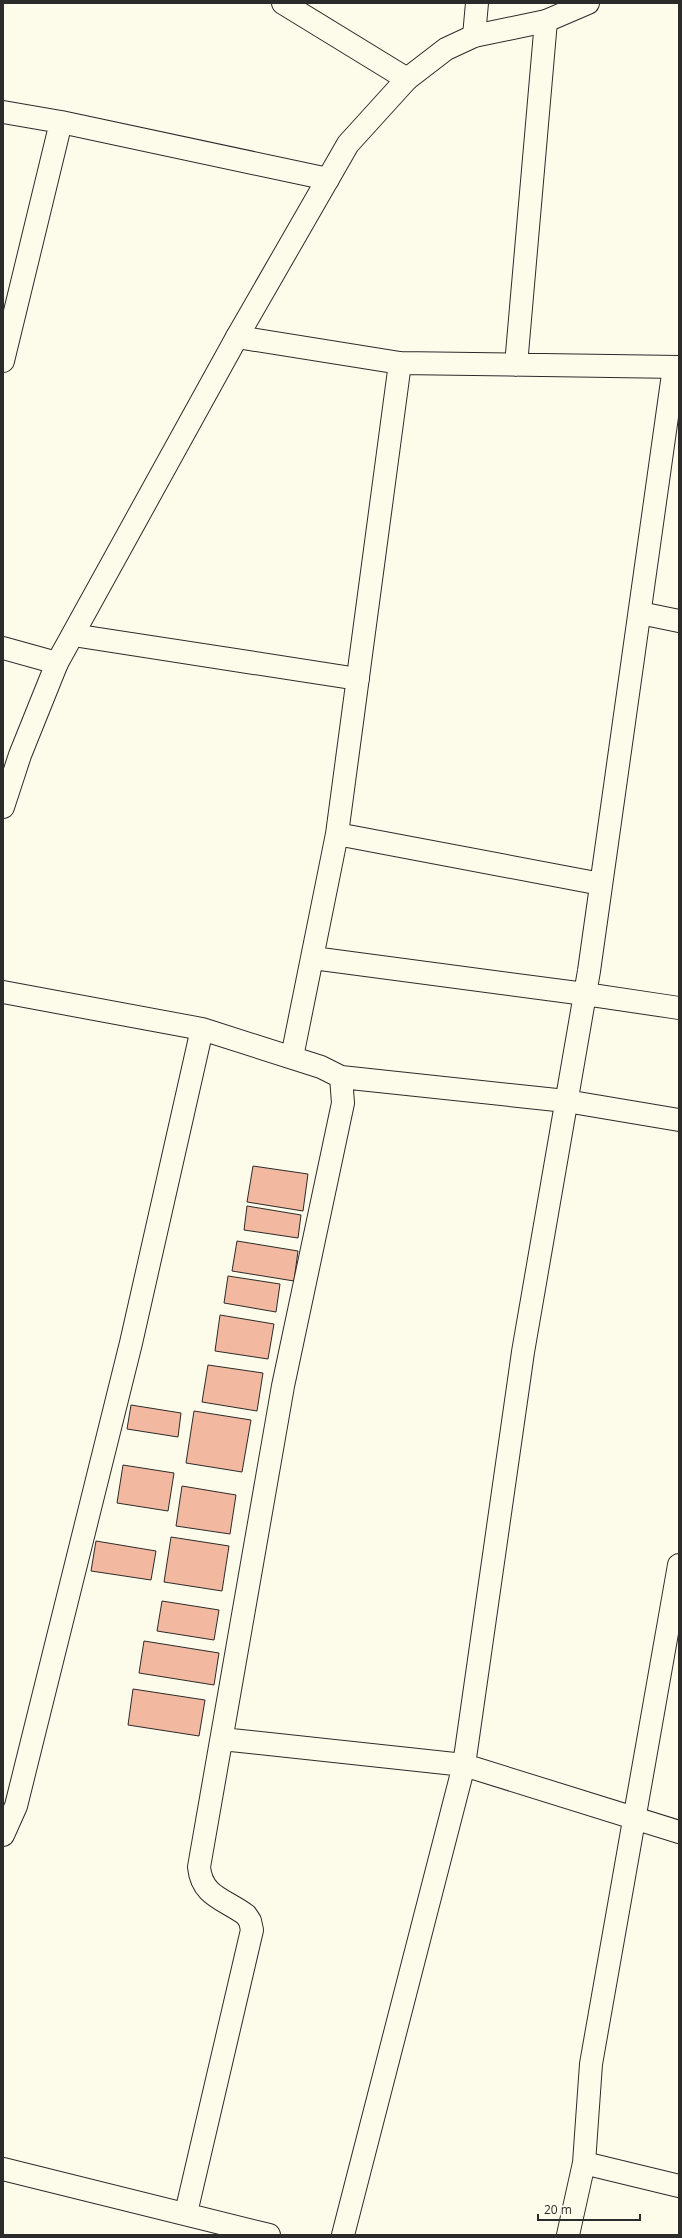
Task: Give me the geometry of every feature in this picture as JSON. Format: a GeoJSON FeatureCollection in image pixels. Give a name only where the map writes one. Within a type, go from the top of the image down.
{"type":"FeatureCollection","features":[{"type":"Feature","properties":{"kind":"street"},"geometry":{"type":"LineString","coordinates":[[283,3],[408,79]]}},
{"type":"Feature","properties":{"kind":"street"},"geometry":{"type":"LineString","coordinates":[[474,36],[477,3]]}},
{"type":"Feature","properties":{"kind":"street"},"geometry":{"type":"LineString","coordinates":[[3,807],[20,755],[57,663],[237,337],[348,144],[408,79],[446,49],[474,36],[546,21],[588,3]]}},
{"type":"Feature","properties":{"kind":"street"},"geometry":{"type":"LineString","coordinates":[[516,365],[546,21]]}},
{"type":"Feature","properties":{"kind":"street"},"geometry":{"type":"LineString","coordinates":[[3,112],[61,122],[328,179]]}},
{"type":"Feature","properties":{"kind":"street"},"geometry":{"type":"LineString","coordinates":[[3,361],[61,122]]}},
{"type":"Feature","properties":{"kind":"street"},"geometry":{"type":"LineString","coordinates":[[237,337],[400,363],[677,367],[585,994],[523,1352],[464,1765],[343,2235]]}},
{"type":"Feature","properties":{"kind":"street"},"geometry":{"type":"LineString","coordinates":[[292,1057],[337,834],[400,363]]}},
{"type":"Feature","properties":{"kind":"street"},"geometry":{"type":"LineString","coordinates":[[640,613],[679,621]]}},
{"type":"Feature","properties":{"kind":"street"},"geometry":{"type":"LineString","coordinates":[[73,635],[358,678]]}},
{"type":"Feature","properties":{"kind":"street"},"geometry":{"type":"LineString","coordinates":[[3,648],[57,663]]}},
{"type":"Feature","properties":{"kind":"street"},"geometry":{"type":"LineString","coordinates":[[337,834],[601,884]]}},
{"type":"Feature","properties":{"kind":"street"},"geometry":{"type":"LineString","coordinates":[[313,958],[679,1008]]}},
{"type":"Feature","properties":{"kind":"street"},"geometry":{"type":"LineString","coordinates":[[3,992],[202,1029],[322,1067],[341,1077],[566,1101],[679,1120]]}},
{"type":"Feature","properties":{"kind":"street"},"geometry":{"type":"LineString","coordinates":[[3,1835],[16,1806],[121,1382],[202,1029]]}},
{"type":"Feature","properties":{"kind":"street"},"geometry":{"type":"LineString","coordinates":[[186,2213],[252,1930],[246,1915],[205,1888],[200,1877],[199,1867],[283,1386],[343,1103],[341,1077]]}},
{"type":"Feature","properties":{"kind":"street"},"geometry":{"type":"LineString","coordinates":[[568,2235],[584,2164],[591,2064],[679,1565]]}},
{"type":"Feature","properties":{"kind":"street"},"geometry":{"type":"LineString","coordinates":[[222,1739],[464,1765],[679,1832]]}},
{"type":"Feature","properties":{"kind":"street"},"geometry":{"type":"LineString","coordinates":[[584,2164],[679,2186]]}},
{"type":"Feature","properties":{"kind":"street"},"geometry":{"type":"LineString","coordinates":[[3,2169],[186,2213],[269,2235]]}},
{"type":"Feature","properties":{"kind":"building"},"geometry":{"type":"Polygon","coordinates":[[[253,1166],[308,1174],[303,1211],[247,1202],[253,1166]]]}},
{"type":"Feature","properties":{"kind":"building"},"geometry":{"type":"Polygon","coordinates":[[[247,1206],[301,1215],[298,1238],[244,1230],[247,1206]]]}},
{"type":"Feature","properties":{"kind":"building"},"geometry":{"type":"Polygon","coordinates":[[[237,1241],[298,1251],[294,1281],[232,1271],[237,1241]]]}},
{"type":"Feature","properties":{"kind":"building"},"geometry":{"type":"Polygon","coordinates":[[[228,1276],[280,1284],[276,1312],[224,1303],[228,1276]]]}},
{"type":"Feature","properties":{"kind":"building"},"geometry":{"type":"Polygon","coordinates":[[[220,1315],[274,1324],[268,1359],[215,1351],[220,1315]]]}},
{"type":"Feature","properties":{"kind":"building"},"geometry":{"type":"Polygon","coordinates":[[[208,1365],[263,1373],[257,1411],[202,1402],[208,1365]]]}},
{"type":"Feature","properties":{"kind":"building"},"geometry":{"type":"Polygon","coordinates":[[[131,1405],[181,1413],[178,1437],[127,1429],[131,1405]]]}},
{"type":"Feature","properties":{"kind":"building"},"geometry":{"type":"Polygon","coordinates":[[[194,1411],[251,1420],[242,1472],[186,1463],[194,1411]]]}},
{"type":"Feature","properties":{"kind":"building"},"geometry":{"type":"Polygon","coordinates":[[[123,1465],[174,1473],[168,1511],[117,1503],[123,1465]]]}},
{"type":"Feature","properties":{"kind":"building"},"geometry":{"type":"Polygon","coordinates":[[[182,1486],[236,1495],[230,1534],[176,1526],[182,1486]]]}},
{"type":"Feature","properties":{"kind":"building"},"geometry":{"type":"Polygon","coordinates":[[[171,1537],[229,1546],[222,1591],[164,1582],[171,1537]]]}},
{"type":"Feature","properties":{"kind":"building"},"geometry":{"type":"Polygon","coordinates":[[[96,1541],[156,1551],[151,1580],[91,1571],[96,1541]]]}},
{"type":"Feature","properties":{"kind":"building"},"geometry":{"type":"Polygon","coordinates":[[[162,1601],[219,1610],[214,1640],[157,1631],[162,1601]]]}},
{"type":"Feature","properties":{"kind":"building"},"geometry":{"type":"Polygon","coordinates":[[[144,1641],[219,1653],[214,1685],[139,1673],[144,1641]]]}},
{"type":"Feature","properties":{"kind":"building"},"geometry":{"type":"Polygon","coordinates":[[[133,1689],[205,1700],[199,1736],[128,1725],[133,1689]]]}}]}
